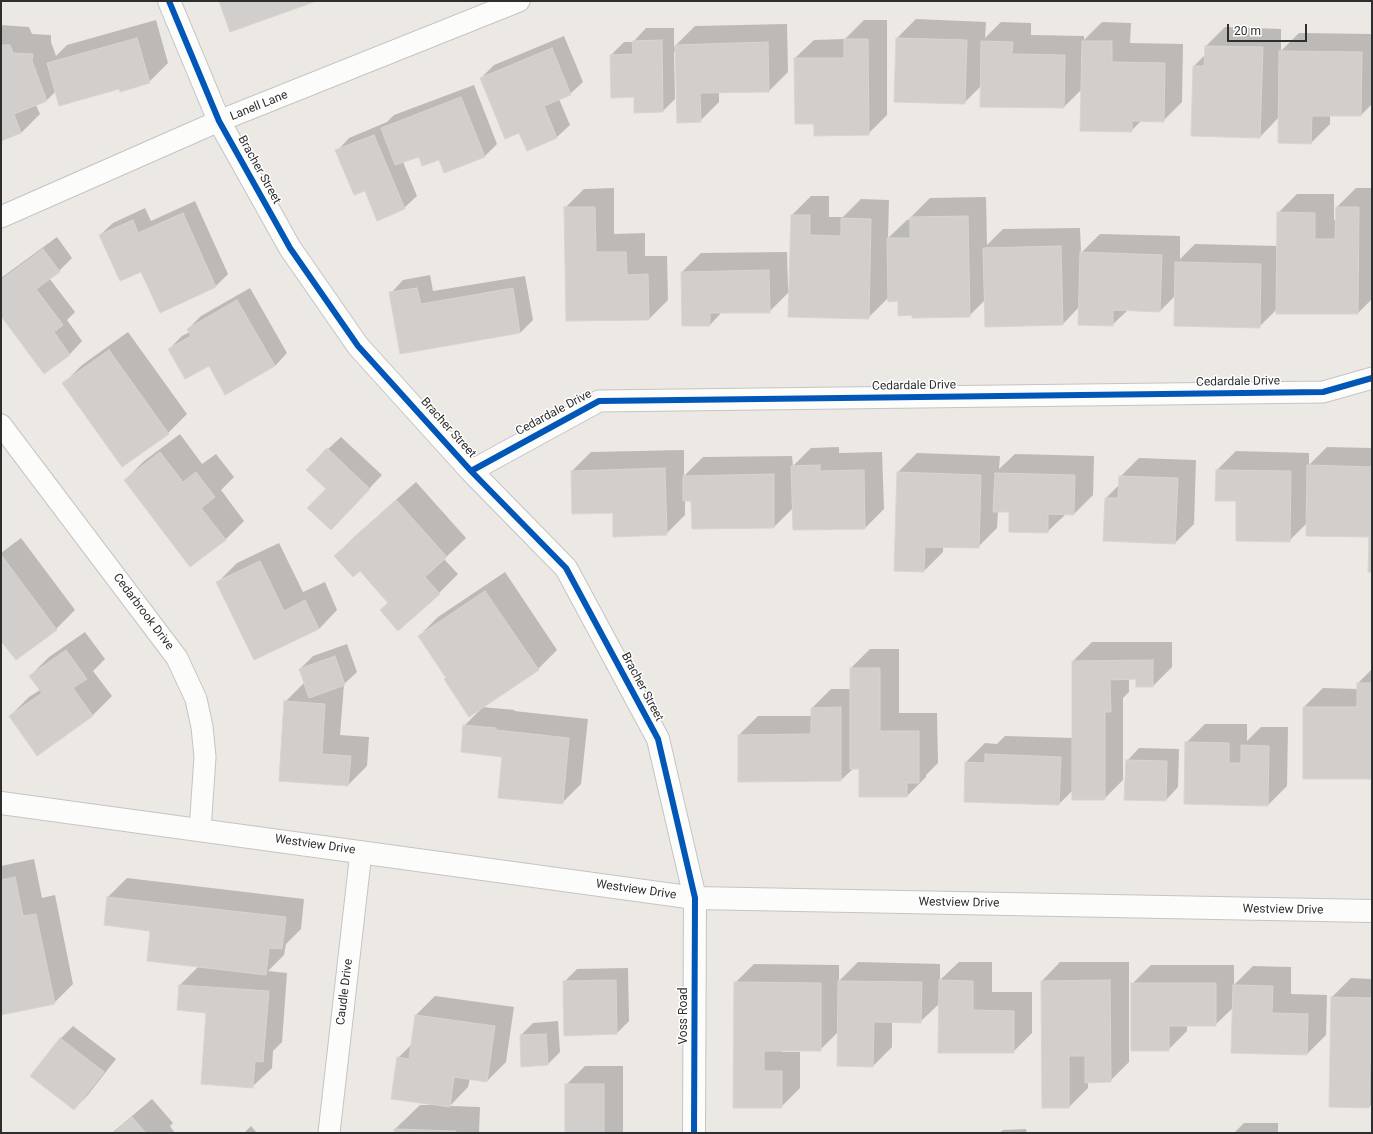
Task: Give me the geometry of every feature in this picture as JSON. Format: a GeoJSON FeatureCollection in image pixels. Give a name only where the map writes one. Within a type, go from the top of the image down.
{"type":"FeatureCollection","features":[{"type":"Feature","properties":{"kind":"main road","name":"Bracher Street"},"geometry":{"type":"LineString","coordinates":[[169,1],[219,121],[290,248],[358,346],[472,471],[566,568],[658,739],[695,898]]}},
{"type":"Feature","properties":{"kind":"main road","name":"Westview Drive"},"geometry":{"type":"LineString","coordinates":[[1,802],[695,898],[1372,911]]}},
{"type":"Feature","properties":{"kind":"main road","name":"Voss Road"},"geometry":{"type":"LineString","coordinates":[[694,1133],[695,898]]}},
{"type":"Feature","properties":{"kind":"street","name":"Lanell Lane"},"geometry":{"type":"LineString","coordinates":[[1,217],[219,121],[519,1]]}},
{"type":"Feature","properties":{"kind":"street","name":"Cedardale Drive"},"geometry":{"type":"LineString","coordinates":[[472,471],[599,401],[1323,392],[1372,378]]}},
{"type":"Feature","properties":{"kind":"street","name":"Cedarbrook Drive"},"geometry":{"type":"LineString","coordinates":[[1,425],[177,658],[196,699],[202,727],[205,757],[200,830]]}},
{"type":"Feature","properties":{"kind":"street","name":"Caudle Drive"},"geometry":{"type":"LineString","coordinates":[[329,1133],[362,852]]}},
{"type":"Feature","properties":{"kind":"building"},"geometry":{"type":"Polygon","coordinates":[[[219,1],[314,1],[314,2],[230,32],[219,1]]]}},
{"type":"Feature","properties":{"kind":"building"},"geometry":{"type":"Polygon","coordinates":[[[137,38],[150,83],[120,92],[119,89],[59,106],[47,63],[137,38]]]}},
{"type":"Feature","properties":{"kind":"building"},"geometry":{"type":"Polygon","coordinates":[[[896,38],[967,40],[965,104],[894,102],[896,38]]]}},
{"type":"Feature","properties":{"kind":"building"},"geometry":{"type":"Polygon","coordinates":[[[844,39],[868,39],[869,135],[814,136],[814,124],[795,124],[794,58],[844,58],[844,39]]]}},
{"type":"Feature","properties":{"kind":"building"},"geometry":{"type":"Polygon","coordinates":[[[662,40],[663,112],[634,113],[634,97],[611,98],[610,55],[633,54],[632,41],[662,40]]]}},
{"type":"Feature","properties":{"kind":"building"},"geometry":{"type":"Polygon","coordinates":[[[981,41],[1013,42],[1012,54],[1065,55],[1064,108],[980,107],[981,41]]]}},
{"type":"Feature","properties":{"kind":"building"},"geometry":{"type":"Polygon","coordinates":[[[1082,41],[1112,41],[1112,62],[1165,63],[1164,122],[1132,121],[1132,132],[1080,131],[1082,41]]]}},
{"type":"Feature","properties":{"kind":"building"},"geometry":{"type":"Polygon","coordinates":[[[768,42],[769,92],[700,93],[701,122],[677,123],[675,45],[768,42]]]}},
{"type":"Feature","properties":{"kind":"building"},"geometry":{"type":"Polygon","coordinates":[[[1,45],[10,45],[13,53],[33,54],[32,61],[47,101],[14,114],[21,133],[1,141],[1,45]]]}},
{"type":"Feature","properties":{"kind":"building"},"geometry":{"type":"Polygon","coordinates":[[[1205,46],[1263,47],[1260,138],[1191,136],[1193,66],[1204,66],[1205,46]]]}},
{"type":"Feature","properties":{"kind":"building"},"geometry":{"type":"Polygon","coordinates":[[[552,48],[571,95],[544,106],[557,138],[527,151],[519,133],[505,139],[480,78],[552,48]]]}},
{"type":"Feature","properties":{"kind":"building"},"geometry":{"type":"Polygon","coordinates":[[[1279,51],[1362,52],[1361,116],[1312,116],[1311,144],[1278,143],[1279,51]]]}},
{"type":"Feature","properties":{"kind":"building"},"geometry":{"type":"Polygon","coordinates":[[[461,97],[485,157],[444,173],[439,160],[422,166],[419,157],[395,165],[381,128],[461,97]]]}},
{"type":"Feature","properties":{"kind":"building"},"geometry":{"type":"Polygon","coordinates":[[[374,135],[405,209],[377,221],[365,191],[354,195],[335,150],[374,135]]]}},
{"type":"Feature","properties":{"kind":"building"},"geometry":{"type":"Polygon","coordinates":[[[564,207],[595,207],[596,252],[626,252],[627,275],[648,274],[649,320],[566,321],[564,207]]]}},
{"type":"Feature","properties":{"kind":"building"},"geometry":{"type":"Polygon","coordinates":[[[1336,207],[1359,207],[1358,314],[1276,314],[1277,212],[1315,213],[1315,239],[1335,239],[1336,207]]]}},
{"type":"Feature","properties":{"kind":"building"},"geometry":{"type":"Polygon","coordinates":[[[183,213],[216,287],[160,313],[141,272],[120,281],[99,235],[133,220],[138,233],[183,213]]]}},
{"type":"Feature","properties":{"kind":"building"},"geometry":{"type":"Polygon","coordinates":[[[791,215],[810,215],[810,235],[841,236],[841,218],[871,219],[869,319],[788,317],[791,215]]]}},
{"type":"Feature","properties":{"kind":"building"},"geometry":{"type":"Polygon","coordinates":[[[968,216],[970,317],[912,318],[912,315],[898,316],[898,301],[888,302],[887,238],[910,238],[910,217],[968,216]]]}},
{"type":"Feature","properties":{"kind":"building"},"geometry":{"type":"Polygon","coordinates":[[[1061,246],[1063,325],[985,327],[983,248],[1061,246]]]}},
{"type":"Feature","properties":{"kind":"building"},"geometry":{"type":"Polygon","coordinates":[[[43,249],[60,272],[36,289],[63,325],[54,332],[70,355],[44,374],[1,316],[1,280],[43,249]]]}},
{"type":"Feature","properties":{"kind":"building"},"geometry":{"type":"Polygon","coordinates":[[[1080,252],[1162,255],[1160,312],[1113,310],[1113,326],[1078,325],[1080,252]]]}},
{"type":"Feature","properties":{"kind":"building"},"geometry":{"type":"Polygon","coordinates":[[[1175,262],[1261,264],[1260,328],[1174,326],[1175,262]]]}},
{"type":"Feature","properties":{"kind":"building"},"geometry":{"type":"Polygon","coordinates":[[[769,270],[770,313],[710,313],[710,326],[682,326],[681,272],[769,270]]]}},
{"type":"Feature","properties":{"kind":"building"},"geometry":{"type":"Polygon","coordinates":[[[417,288],[421,304],[513,288],[520,333],[400,354],[389,292],[417,288]]]}},
{"type":"Feature","properties":{"kind":"building"},"geometry":{"type":"Polygon","coordinates":[[[237,300],[275,366],[225,395],[209,366],[185,379],[168,349],[191,336],[187,329],[237,300]]]}},
{"type":"Feature","properties":{"kind":"building"},"geometry":{"type":"Polygon","coordinates":[[[109,350],[169,434],[122,467],[62,383],[109,350]]]}},
{"type":"Feature","properties":{"kind":"building"},"geometry":{"type":"Polygon","coordinates":[[[327,448],[370,489],[331,530],[307,508],[326,489],[306,470],[327,448]]]}},
{"type":"Feature","properties":{"kind":"building"},"geometry":{"type":"Polygon","coordinates":[[[160,452],[183,482],[196,472],[215,497],[201,508],[226,540],[190,567],[124,480],[160,452]]]}},
{"type":"Feature","properties":{"kind":"building"},"geometry":{"type":"Polygon","coordinates":[[[820,465],[820,471],[864,470],[865,529],[793,530],[791,466],[820,465]]]}},
{"type":"Feature","properties":{"kind":"building"},"geometry":{"type":"Polygon","coordinates":[[[1307,465],[1372,467],[1372,572],[1368,572],[1369,537],[1306,536],[1307,465]]]}},
{"type":"Feature","properties":{"kind":"building"},"geometry":{"type":"Polygon","coordinates":[[[665,468],[667,535],[613,537],[613,513],[572,514],[571,471],[665,468]]]}},
{"type":"Feature","properties":{"kind":"building"},"geometry":{"type":"Polygon","coordinates":[[[1216,470],[1291,471],[1290,542],[1236,541],[1236,501],[1215,501],[1216,470]]]}},
{"type":"Feature","properties":{"kind":"building"},"geometry":{"type":"Polygon","coordinates":[[[897,472],[981,475],[979,548],[925,547],[924,572],[894,571],[897,472]]]}},
{"type":"Feature","properties":{"kind":"building"},"geometry":{"type":"Polygon","coordinates":[[[995,473],[1075,475],[1074,515],[1048,514],[1048,533],[1009,532],[1009,512],[993,512],[995,473]]]}},
{"type":"Feature","properties":{"kind":"building"},"geometry":{"type":"Polygon","coordinates":[[[774,474],[774,528],[692,529],[691,501],[683,501],[683,476],[774,474]]]}},
{"type":"Feature","properties":{"kind":"building"},"geometry":{"type":"Polygon","coordinates":[[[1119,476],[1178,478],[1175,544],[1103,541],[1105,498],[1118,498],[1119,476]]]}},
{"type":"Feature","properties":{"kind":"building"},"geometry":{"type":"Polygon","coordinates":[[[396,500],[447,557],[425,577],[440,594],[398,631],[380,610],[388,603],[360,571],[353,577],[334,556],[396,500]]]}},
{"type":"Feature","properties":{"kind":"building"},"geometry":{"type":"Polygon","coordinates":[[[2,556],[57,630],[16,660],[1,641],[2,556]]]}},
{"type":"Feature","properties":{"kind":"building"},"geometry":{"type":"Polygon","coordinates":[[[260,561],[284,611],[305,600],[319,629],[254,660],[216,582],[260,561]]]}},
{"type":"Feature","properties":{"kind":"building"},"geometry":{"type":"Polygon","coordinates":[[[485,591],[539,670],[469,717],[444,679],[446,678],[418,636],[485,591]]]}},
{"type":"Feature","properties":{"kind":"building"},"geometry":{"type":"Polygon","coordinates":[[[66,650],[87,679],[73,688],[93,716],[37,756],[9,716],[42,693],[29,676],[66,650]]]}},
{"type":"Feature","properties":{"kind":"building"},"geometry":{"type":"Polygon","coordinates":[[[335,656],[345,685],[309,698],[299,669],[335,656]]]}},
{"type":"Feature","properties":{"kind":"building"},"geometry":{"type":"Polygon","coordinates":[[[1153,660],[1153,687],[1136,687],[1136,679],[1110,680],[1111,712],[1105,712],[1105,800],[1072,800],[1072,661],[1153,660]]]}},
{"type":"Feature","properties":{"kind":"building"},"geometry":{"type":"Polygon","coordinates":[[[850,668],[880,668],[880,731],[919,731],[919,783],[907,783],[907,797],[859,797],[859,769],[850,769],[850,668]]]}},
{"type":"Feature","properties":{"kind":"building"},"geometry":{"type":"Polygon","coordinates":[[[1357,683],[1372,683],[1372,779],[1303,779],[1303,707],[1357,707],[1357,683]]]}},
{"type":"Feature","properties":{"kind":"building"},"geometry":{"type":"Polygon","coordinates":[[[284,701],[325,704],[322,754],[351,756],[348,786],[279,781],[284,701]]]}},
{"type":"Feature","properties":{"kind":"building"},"geometry":{"type":"Polygon","coordinates":[[[841,707],[841,781],[738,782],[738,735],[811,734],[811,708],[841,707]]]}},
{"type":"Feature","properties":{"kind":"building"},"geometry":{"type":"Polygon","coordinates":[[[463,725],[569,738],[563,804],[498,798],[502,757],[461,752],[463,725]]]}},
{"type":"Feature","properties":{"kind":"building"},"geometry":{"type":"Polygon","coordinates":[[[1185,742],[1229,743],[1229,763],[1241,763],[1241,745],[1269,746],[1268,806],[1184,804],[1185,742]]]}},
{"type":"Feature","properties":{"kind":"building"},"geometry":{"type":"Polygon","coordinates":[[[985,754],[1061,757],[1059,805],[964,802],[965,762],[985,763],[985,754]]]}},
{"type":"Feature","properties":{"kind":"building"},"geometry":{"type":"Polygon","coordinates":[[[1126,760],[1167,761],[1166,801],[1124,800],[1126,760]]]}},
{"type":"Feature","properties":{"kind":"building"},"geometry":{"type":"Polygon","coordinates":[[[15,877],[23,916],[36,914],[55,1004],[1,1015],[1,880],[15,877]]]}},
{"type":"Feature","properties":{"kind":"building"},"geometry":{"type":"Polygon","coordinates":[[[107,897],[286,917],[282,949],[269,948],[266,975],[147,961],[150,931],[104,925],[107,897]]]}},
{"type":"Feature","properties":{"kind":"building"},"geometry":{"type":"Polygon","coordinates":[[[616,980],[617,1034],[564,1036],[563,981],[616,980]]]}},
{"type":"Feature","properties":{"kind":"building"},"geometry":{"type":"Polygon","coordinates":[[[939,980],[973,981],[973,1010],[1014,1011],[1014,1053],[938,1053],[939,980]]]}},
{"type":"Feature","properties":{"kind":"building"},"geometry":{"type":"Polygon","coordinates":[[[1110,980],[1111,1082],[1085,1083],[1085,1056],[1069,1056],[1069,1108],[1042,1108],[1041,981],[1110,980]]]}},
{"type":"Feature","properties":{"kind":"building"},"geometry":{"type":"Polygon","coordinates":[[[838,981],[922,982],[921,1023],[874,1022],[873,1067],[837,1066],[838,981]]]}},
{"type":"Feature","properties":{"kind":"building"},"geometry":{"type":"Polygon","coordinates":[[[734,982],[821,983],[821,1051],[764,1051],[764,1071],[782,1071],[782,1108],[733,1108],[734,982]]]}},
{"type":"Feature","properties":{"kind":"building"},"geometry":{"type":"Polygon","coordinates":[[[1131,983],[1216,983],[1216,1026],[1169,1026],[1169,1051],[1131,1051],[1131,983]]]}},
{"type":"Feature","properties":{"kind":"building"},"geometry":{"type":"Polygon","coordinates":[[[179,985],[269,991],[263,1062],[255,1061],[253,1088],[201,1084],[206,1013],[177,1010],[179,985]]]}},
{"type":"Feature","properties":{"kind":"building"},"geometry":{"type":"Polygon","coordinates":[[[1233,985],[1273,986],[1272,1013],[1308,1014],[1307,1055],[1231,1053],[1233,985]]]}},
{"type":"Feature","properties":{"kind":"building"},"geometry":{"type":"Polygon","coordinates":[[[1331,997],[1372,998],[1372,1064],[1370,1064],[1369,1108],[1329,1107],[1331,997]]]}},
{"type":"Feature","properties":{"kind":"building"},"geometry":{"type":"Polygon","coordinates":[[[415,1015],[495,1026],[487,1082],[454,1077],[450,1107],[391,1099],[397,1057],[409,1059],[415,1015]]]}},
{"type":"Feature","properties":{"kind":"building"},"geometry":{"type":"Polygon","coordinates":[[[546,1034],[548,1065],[521,1067],[520,1035],[546,1034]]]}},
{"type":"Feature","properties":{"kind":"building"},"geometry":{"type":"Polygon","coordinates":[[[60,1038],[104,1072],[74,1110],[30,1076],[60,1038]]]}},
{"type":"Feature","properties":{"kind":"building"},"geometry":{"type":"Polygon","coordinates":[[[565,1084],[604,1084],[604,1133],[565,1133],[565,1084]]]}},
{"type":"Feature","properties":{"kind":"building"},"geometry":{"type":"Polygon","coordinates":[[[132,1117],[146,1133],[114,1133],[132,1117]]]}},
{"type":"Feature","properties":{"kind":"building"},"geometry":{"type":"Polygon","coordinates":[[[394,1129],[456,1131],[456,1133],[394,1133],[394,1129]]]}},
{"type":"Feature","properties":{"kind":"cycle path"},"geometry":{"type":"LineString","coordinates":[[169,1],[219,121],[290,248],[358,346],[471,471],[566,568],[658,739],[695,898],[694,1133]]}},
{"type":"Feature","properties":{"kind":"cycle path"},"geometry":{"type":"LineString","coordinates":[[471,471],[599,401],[1323,392],[1372,378]]}}]}
